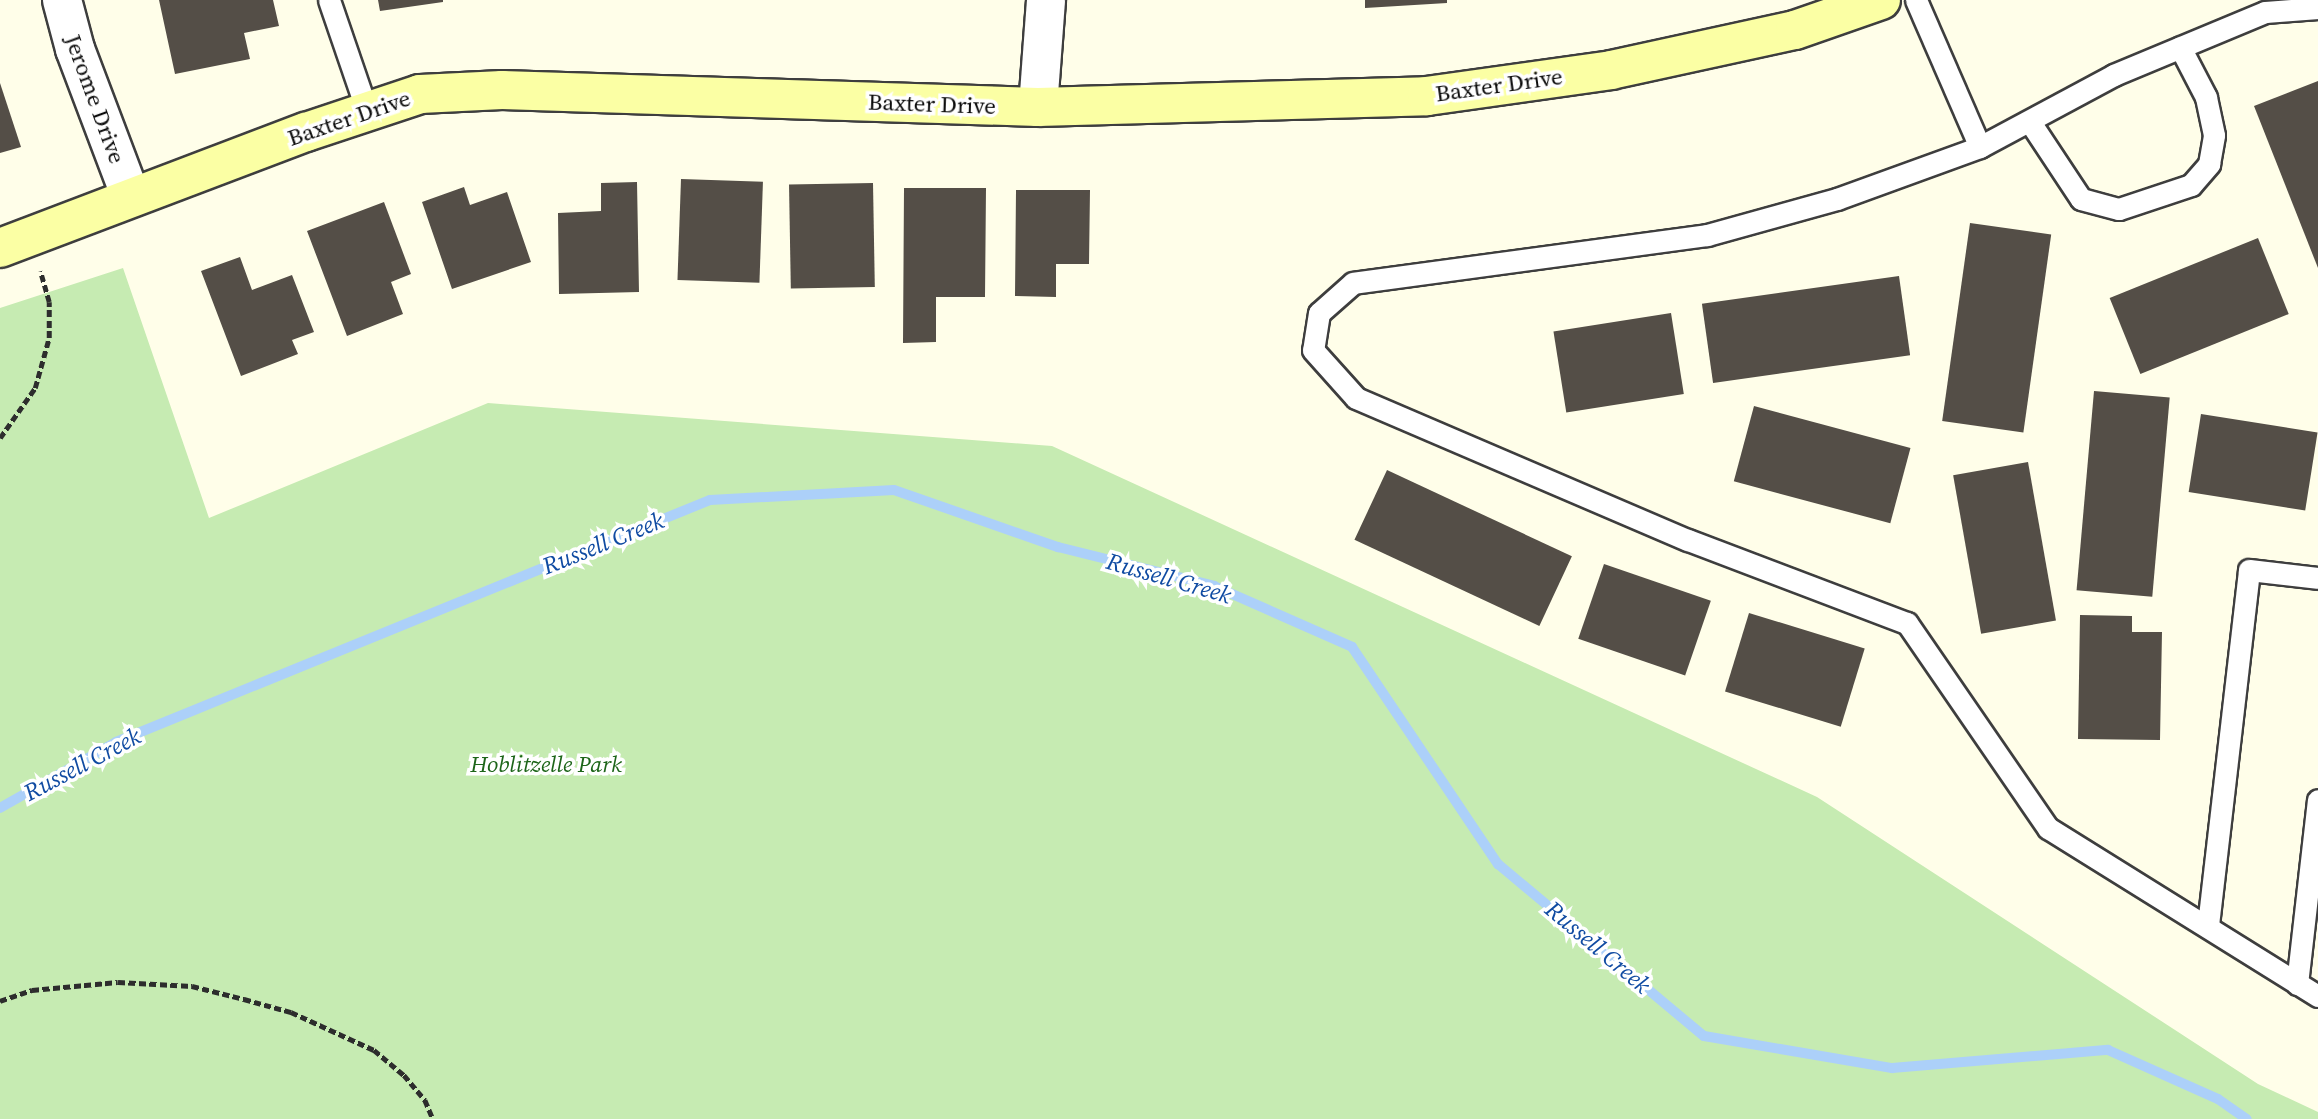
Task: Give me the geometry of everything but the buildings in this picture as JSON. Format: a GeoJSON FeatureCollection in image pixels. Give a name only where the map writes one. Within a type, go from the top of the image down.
{"type":"FeatureCollection","features":[{"type":"Feature","properties":{"kind":"street","name":"Jerome Drive"},"geometry":{"type":"LineString","coordinates":[[62,0],[75,49],[131,197]]}},
{"type":"Feature","properties":{"kind":"street"},"geometry":{"type":"LineString","coordinates":[[1038,107],[1046,0]]}},
{"type":"Feature","properties":{"kind":"street","name":"Baxter Drive"},"geometry":{"type":"LineString","coordinates":[[0,248],[131,197],[420,94],[502,90],[1038,107],[1427,96],[1624,67],[1795,30],[1881,0]]}},
{"type":"Feature","properties":{"kind":"lane"},"geometry":{"type":"LineString","coordinates":[[329,0],[367,111]]}},
{"type":"Feature","properties":{"kind":"lane"},"geometry":{"type":"LineString","coordinates":[[1916,0],[1980,147]]}},
{"type":"Feature","properties":{"kind":"lane"},"geometry":{"type":"LineString","coordinates":[[2318,8],[2265,12],[2114,75],[1980,147],[1837,199],[1707,235],[1353,283],[1319,313],[1313,350],[1356,398],[1688,540],[1907,623],[2049,828],[2318,996]]}},
{"type":"Feature","properties":{"kind":"lane"},"geometry":{"type":"LineString","coordinates":[[2029,122],[2081,198],[2119,209],[2191,186],[2209,164],[2214,135],[2206,97],[2180,47]]}},
{"type":"Feature","properties":{"kind":"lane"},"geometry":{"type":"LineString","coordinates":[[2208,925],[2249,570],[2318,578]]}},
{"type":"Feature","properties":{"kind":"lane"},"geometry":{"type":"LineString","coordinates":[[2297,984],[2318,800]]}},
{"type":"Feature","properties":{"kind":"path"},"geometry":{"type":"LineString","coordinates":[[0,438],[35,387],[49,338],[49,302],[39,270]]}},
{"type":"Feature","properties":{"kind":"path"},"geometry":{"type":"LineString","coordinates":[[0,1002],[32,990],[118,982],[192,986],[256,1002],[291,1012],[374,1050],[404,1075],[425,1100],[432,1119]]}},
{"type":"Feature","properties":{"kind":"green space","name":"Hoblitzelle Park"},"geometry":{"type":"Polygon","coordinates":[[[123,268],[209,518],[488,403],[1052,446],[1817,797],[2258,1084],[2318,1112],[2318,1119],[0,1119],[0,308],[123,268]]]}},
{"type":"Feature","properties":{"kind":"waterway","name":"Russell Creek"},"geometry":{"type":"LineString","coordinates":[[0,808],[116,742],[710,500],[894,490],[1058,547],[1214,586],[1352,647],[1498,864],[1704,1036],[1892,1068],[2108,1050],[2218,1099],[2247,1119]]}}]}
